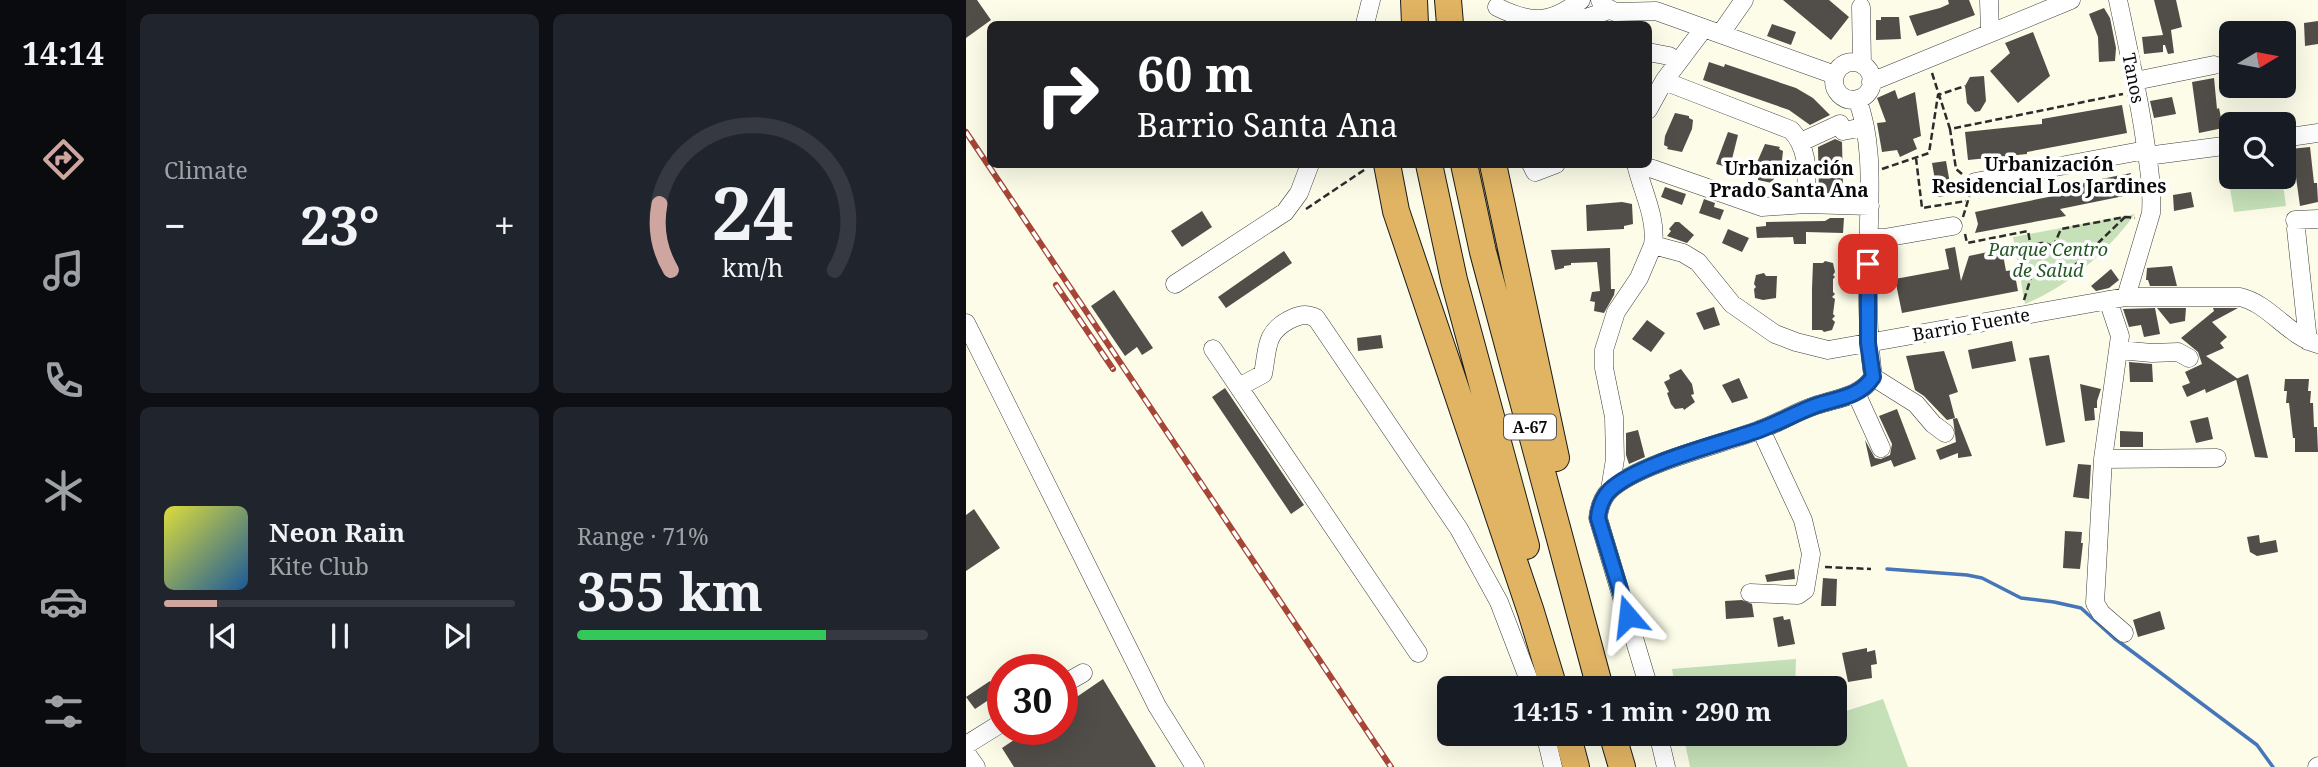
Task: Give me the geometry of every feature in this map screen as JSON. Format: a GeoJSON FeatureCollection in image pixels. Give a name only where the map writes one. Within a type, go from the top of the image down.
{"type":"FeatureCollection","features":[{"type":"Feature","properties":{"kind":"highway"},"geometry":{"type":"LineString","coordinates":[[1414,0],[1415,21]]}},
{"type":"Feature","properties":{"kind":"highway"},"geometry":{"type":"LineString","coordinates":[[1448,0],[1450,21]]}},
{"type":"Feature","properties":{"kind":"highway"},"geometry":{"type":"LineString","coordinates":[[1388,168],[1396,211],[1550,676]]}},
{"type":"Feature","properties":{"kind":"highway","name":"A-67"},"geometry":{"type":"LineString","coordinates":[[1430,168],[1454,280],[1561,676]]}},
{"type":"Feature","properties":{"kind":"highway","name":"A-67"},"geometry":{"type":"LineString","coordinates":[[1465,168],[1486,262],[1597,676]]}},
{"type":"Feature","properties":{"kind":"highway"},"geometry":{"type":"LineString","coordinates":[[1494,168],[1580,569],[1607,676]]}},
{"type":"Feature","properties":{"kind":"highway"},"geometry":{"type":"LineString","coordinates":[[1570,746],[1576,767]]}},
{"type":"Feature","properties":{"kind":"highway"},"geometry":{"type":"LineString","coordinates":[[1580,746],[1586,767]]}},
{"type":"Feature","properties":{"kind":"highway"},"geometry":{"type":"LineString","coordinates":[[1616,746],[1623,767]]}},
{"type":"Feature","properties":{"kind":"highway"},"geometry":{"type":"LineString","coordinates":[[1621,746],[1623,767]]}},
{"type":"Feature","properties":{"kind":"street"},"geometry":{"type":"LineString","coordinates":[[1356,0],[1365,21]]}},
{"type":"Feature","properties":{"kind":"street"},"geometry":{"type":"LineString","coordinates":[[1365,21],[1371,0]]}},
{"type":"Feature","properties":{"kind":"street"},"geometry":{"type":"LineString","coordinates":[[1497,10],[1535,20],[1560,14],[1581,0]]}},
{"type":"Feature","properties":{"kind":"street"},"geometry":{"type":"LineString","coordinates":[[1652,103],[1678,62],[1744,0]]}},
{"type":"Feature","properties":{"kind":"street"},"geometry":{"type":"LineString","coordinates":[[1989,0],[1990,33]]}},
{"type":"Feature","properties":{"kind":"street"},"geometry":{"type":"LineString","coordinates":[[1871,82],[2071,0]]}},
{"type":"Feature","properties":{"kind":"street","name":"Tanos"},"geometry":{"type":"LineString","coordinates":[[2118,0],[2147,153],[2151,213],[2141,244],[2133,298]]}},
{"type":"Feature","properties":{"kind":"street"},"geometry":{"type":"LineString","coordinates":[[1861,64],[1862,2]]}},
{"type":"Feature","properties":{"kind":"street"},"geometry":{"type":"LineString","coordinates":[[1575,21],[1605,5],[1622,12],[1632,5],[1651,5],[1835,75]]}},
{"type":"Feature","properties":{"kind":"street"},"geometry":{"type":"LineString","coordinates":[[1652,53],[1670,56],[1678,62]]}},
{"type":"Feature","properties":{"kind":"street"},"geometry":{"type":"LineString","coordinates":[[1849,62],[1861,64],[1869,72],[1871,82],[1866,94],[1857,99],[1846,98],[1837,91],[1835,75],[1838,69],[1849,62]]}},
{"type":"Feature","properties":{"kind":"street"},"geometry":{"type":"LineString","coordinates":[[2136,86],[2214,65]]}},
{"type":"Feature","properties":{"kind":"street"},"geometry":{"type":"LineString","coordinates":[[1664,81],[1785,127],[1801,142],[1806,161],[1806,204]]}},
{"type":"Feature","properties":{"kind":"street"},"geometry":{"type":"LineString","coordinates":[[1610,490],[1636,474],[1678,457],[1761,429],[1816,405],[1856,393],[1865,388],[1873,377],[1868,343],[1869,171],[1864,127],[1857,99]]}},
{"type":"Feature","properties":{"kind":"street"},"geometry":{"type":"LineString","coordinates":[[1801,142],[1840,124],[1843,131],[1864,127]]}},
{"type":"Feature","properties":{"kind":"street"},"geometry":{"type":"LineString","coordinates":[[2296,136],[2318,133]]}},
{"type":"Feature","properties":{"kind":"street"},"geometry":{"type":"LineString","coordinates":[[1975,182],[2147,153],[2219,146]]}},
{"type":"Feature","properties":{"kind":"street"},"geometry":{"type":"LineString","coordinates":[[1175,284],[1285,212],[1299,194],[1309,168]]}},
{"type":"Feature","properties":{"kind":"street"},"geometry":{"type":"LineString","coordinates":[[1637,168],[1655,231],[1653,245],[1639,278],[1616,312],[1604,349],[1604,368],[1614,417],[1615,459],[1610,490],[1600,505],[1598,518],[1646,676]]}},
{"type":"Feature","properties":{"kind":"street"},"geometry":{"type":"LineString","coordinates":[[1649,168],[1762,207],[1806,204],[1870,206]]}},
{"type":"Feature","properties":{"kind":"street"},"geometry":{"type":"LineString","coordinates":[[2313,342],[2296,224],[2318,219]]}},
{"type":"Feature","properties":{"kind":"street"},"geometry":{"type":"LineString","coordinates":[[1869,238],[1884,238],[1953,226]]}},
{"type":"Feature","properties":{"kind":"street","name":"Barrio Fuente"},"geometry":{"type":"LineString","coordinates":[[1653,245],[1683,253],[1698,262],[1732,304],[1775,334],[1828,350],[2133,298],[2240,296],[2249,299],[2313,342]]}},
{"type":"Feature","properties":{"kind":"street"},"geometry":{"type":"LineString","coordinates":[[2124,633],[2101,613],[2095,603],[2103,459],[2120,336],[2133,298]]}},
{"type":"Feature","properties":{"kind":"street"},"geometry":{"type":"LineString","coordinates":[[1239,387],[1263,374],[1271,333],[1278,326],[1300,315],[1307,314],[1316,318],[1473,553],[1509,625],[1528,676]]}},
{"type":"Feature","properties":{"kind":"street"},"geometry":{"type":"LineString","coordinates":[[966,323],[1157,706],[1195,767]]}},
{"type":"Feature","properties":{"kind":"street"},"geometry":{"type":"LineString","coordinates":[[1213,349],[1418,653]]}},
{"type":"Feature","properties":{"kind":"street"},"geometry":{"type":"LineString","coordinates":[[2119,350],[2178,352],[2189,358]]}},
{"type":"Feature","properties":{"kind":"street"},"geometry":{"type":"LineString","coordinates":[[1873,377],[1916,404],[1933,424],[1945,433]]}},
{"type":"Feature","properties":{"kind":"street"},"geometry":{"type":"LineString","coordinates":[[1856,393],[1881,448]]}},
{"type":"Feature","properties":{"kind":"street"},"geometry":{"type":"LineString","coordinates":[[1750,593],[1798,595],[1805,590],[1811,554],[1803,520],[1761,429]]}},
{"type":"Feature","properties":{"kind":"street"},"geometry":{"type":"LineString","coordinates":[[2103,459],[2217,458]]}},
{"type":"Feature","properties":{"kind":"street"},"geometry":{"type":"LineString","coordinates":[[1078,676],[1083,673]]}},
{"type":"Feature","properties":{"kind":"street"},"geometry":{"type":"LineString","coordinates":[[966,745],[987,732]]}},
{"type":"Feature","properties":{"kind":"street"},"geometry":{"type":"LineString","coordinates":[[1548,746],[1553,767]]}},
{"type":"Feature","properties":{"kind":"street"},"geometry":{"type":"LineString","coordinates":[[1661,746],[1666,767]]}},
{"type":"Feature","properties":{"kind":"street"},"geometry":{"type":"LineString","coordinates":[[966,753],[976,767]]}},
{"type":"Feature","properties":{"kind":"path"},"geometry":{"type":"LineString","coordinates":[[1928,59],[1950,129],[1956,169],[1975,182],[1962,220],[1967,243],[2028,231],[2031,248],[2025,260],[2032,274],[2023,299],[2032,314]]}},
{"type":"Feature","properties":{"kind":"path"},"geometry":{"type":"LineString","coordinates":[[1938,95],[1965,86]]}},
{"type":"Feature","properties":{"kind":"path"},"geometry":{"type":"LineString","coordinates":[[1950,129],[2136,86]]}},
{"type":"Feature","properties":{"kind":"path"},"geometry":{"type":"LineString","coordinates":[[1869,171],[1887,169],[1929,153],[1938,95]]}},
{"type":"Feature","properties":{"kind":"path"},"geometry":{"type":"LineString","coordinates":[[1916,158],[1922,208],[1967,201]]}},
{"type":"Feature","properties":{"kind":"path"},"geometry":{"type":"LineString","coordinates":[[1304,211],[1366,168]]}},
{"type":"Feature","properties":{"kind":"path"},"geometry":{"type":"LineString","coordinates":[[2032,274],[2043,277],[2071,269],[2126,217],[2061,229],[2053,247]]}},
{"type":"Feature","properties":{"kind":"path"},"geometry":{"type":"LineString","coordinates":[[2031,248],[2045,243],[2053,247],[2059,259],[2057,270],[2053,274]]}},
{"type":"Feature","properties":{"kind":"path"},"geometry":{"type":"LineString","coordinates":[[1810,565],[1871,569]]}},
{"type":"Feature","properties":{"kind":"green space"},"geometry":{"type":"Polygon","coordinates":[[[2230,189],[2284,189],[2286,206],[2234,212],[2230,189]]]}},
{"type":"Feature","properties":{"kind":"green space","name":"Parque Centro de Salud"},"geometry":{"type":"Polygon","coordinates":[[[2135,214],[2112,242],[2072,278],[2025,304],[2013,237],[2135,214]]]}},
{"type":"Feature","properties":{"kind":"green space"},"geometry":{"type":"Polygon","coordinates":[[[1796,659],[1795,676],[1673,676],[1672,669],[1796,659]]]}},
{"type":"Feature","properties":{"kind":"green space"},"geometry":{"type":"Polygon","coordinates":[[[1883,699],[1908,767],[1690,767],[1686,746],[1847,746],[1847,711],[1883,699]]]}},
{"type":"Feature","properties":{"kind":"building"},"geometry":{"type":"Polygon","coordinates":[[[966,0],[977,0],[991,20],[966,38],[966,0]]]}},
{"type":"Feature","properties":{"kind":"building"},"geometry":{"type":"Polygon","coordinates":[[[1783,0],[1829,0],[1849,17],[1831,40],[1783,0]]]}},
{"type":"Feature","properties":{"kind":"building"},"geometry":{"type":"Polygon","coordinates":[[[1948,0],[1969,0],[1975,15],[1917,36],[1909,16],[1940,8],[1949,4],[1948,0]]]}},
{"type":"Feature","properties":{"kind":"building"},"geometry":{"type":"Polygon","coordinates":[[[2154,0],[2176,0],[2182,27],[2171,30],[2174,53],[2168,54],[2163,45],[2163,52],[2144,54],[2142,37],[2163,35],[2154,0]]]}},
{"type":"Feature","properties":{"kind":"building"},"geometry":{"type":"Polygon","coordinates":[[[2104,8],[2110,18],[2116,48],[2115,61],[2099,62],[2098,37],[2089,14],[2104,8]]]}},
{"type":"Feature","properties":{"kind":"building"},"geometry":{"type":"Polygon","coordinates":[[[1881,17],[1899,17],[1901,39],[1876,40],[1876,20],[1881,20],[1881,17]]]}},
{"type":"Feature","properties":{"kind":"building"},"geometry":{"type":"Polygon","coordinates":[[[2318,21],[2318,44],[2305,46],[2304,23],[2318,21]]]}},
{"type":"Feature","properties":{"kind":"building"},"geometry":{"type":"Polygon","coordinates":[[[1772,24],[1796,32],[1791,45],[1767,36],[1772,24]]]}},
{"type":"Feature","properties":{"kind":"building"},"geometry":{"type":"Polygon","coordinates":[[[2033,32],[2050,76],[2018,103],[1990,71],[2010,53],[2005,43],[2033,32]]]}},
{"type":"Feature","properties":{"kind":"building"},"geometry":{"type":"Polygon","coordinates":[[[1709,62],[1724,67],[1725,64],[1796,88],[1813,98],[1830,115],[1810,125],[1789,110],[1703,80],[1709,62]]]}},
{"type":"Feature","properties":{"kind":"building"},"geometry":{"type":"Polygon","coordinates":[[[1984,76],[1986,101],[1980,111],[1975,112],[1967,103],[1965,86],[1970,77],[1984,76]]]}},
{"type":"Feature","properties":{"kind":"building"},"geometry":{"type":"Polygon","coordinates":[[[2214,78],[2217,109],[2219,108],[2220,112],[2219,129],[2199,133],[2192,82],[2214,78]]]}},
{"type":"Feature","properties":{"kind":"building"},"geometry":{"type":"Polygon","coordinates":[[[1895,90],[1898,99],[1915,92],[1921,136],[1913,139],[1917,149],[1900,157],[1897,150],[1882,152],[1877,123],[1886,122],[1877,98],[1895,90]]]}},
{"type":"Feature","properties":{"kind":"building"},"geometry":{"type":"Polygon","coordinates":[[[2172,97],[2176,114],[2154,118],[2150,101],[2172,97]]]}},
{"type":"Feature","properties":{"kind":"building"},"geometry":{"type":"Polygon","coordinates":[[[2122,105],[2127,133],[2027,154],[1968,160],[1965,132],[2042,124],[2042,119],[2122,105]]]}},
{"type":"Feature","properties":{"kind":"building"},"geometry":{"type":"Polygon","coordinates":[[[1675,113],[1689,116],[1693,120],[1682,152],[1667,149],[1664,145],[1675,113]]]}},
{"type":"Feature","properties":{"kind":"building"},"geometry":{"type":"Polygon","coordinates":[[[1728,132],[1738,135],[1732,159],[1727,167],[1716,164],[1728,132]]]}},
{"type":"Feature","properties":{"kind":"building"},"geometry":{"type":"Polygon","coordinates":[[[1835,139],[1842,142],[1843,186],[1838,186],[1838,194],[1819,193],[1818,147],[1835,139]]]}},
{"type":"Feature","properties":{"kind":"building"},"geometry":{"type":"Polygon","coordinates":[[[1765,144],[1780,147],[1783,151],[1772,183],[1754,177],[1755,167],[1765,144]]]}},
{"type":"Feature","properties":{"kind":"building"},"geometry":{"type":"Polygon","coordinates":[[[2310,147],[2318,202],[2300,206],[2296,148],[2310,147]]]}},
{"type":"Feature","properties":{"kind":"building"},"geometry":{"type":"Polygon","coordinates":[[[1946,161],[1952,195],[1938,197],[1932,163],[1946,161]]]}},
{"type":"Feature","properties":{"kind":"building"},"geometry":{"type":"Polygon","coordinates":[[[2131,173],[2124,196],[2060,209],[2066,216],[1975,233],[1978,224],[1975,212],[2073,192],[2067,186],[2131,173]]]}},
{"type":"Feature","properties":{"kind":"building"},"geometry":{"type":"Polygon","coordinates":[[[1665,187],[1686,194],[1682,205],[1661,197],[1665,187]]]}},
{"type":"Feature","properties":{"kind":"building"},"geometry":{"type":"Polygon","coordinates":[[[2191,192],[2194,207],[2174,211],[2173,195],[2191,192]]]}},
{"type":"Feature","properties":{"kind":"building"},"geometry":{"type":"Polygon","coordinates":[[[1704,199],[1715,203],[1714,207],[1724,210],[1720,220],[1699,213],[1704,199]]]}},
{"type":"Feature","properties":{"kind":"building"},"geometry":{"type":"Polygon","coordinates":[[[1622,202],[1632,204],[1633,224],[1624,226],[1624,229],[1587,231],[1586,205],[1622,202]]]}},
{"type":"Feature","properties":{"kind":"building"},"geometry":{"type":"Polygon","coordinates":[[[1202,211],[1212,227],[1182,247],[1171,231],[1202,211]]]}},
{"type":"Feature","properties":{"kind":"building"},"geometry":{"type":"Polygon","coordinates":[[[1830,218],[1844,218],[1843,233],[1806,232],[1806,244],[1794,244],[1793,237],[1757,238],[1756,227],[1766,226],[1766,222],[1825,221],[1830,218]]]}},
{"type":"Feature","properties":{"kind":"building"},"geometry":{"type":"Polygon","coordinates":[[[1675,222],[1679,222],[1694,235],[1687,243],[1667,236],[1675,222]]]}},
{"type":"Feature","properties":{"kind":"building"},"geometry":{"type":"Polygon","coordinates":[[[1728,229],[1749,238],[1742,252],[1722,243],[1728,229]]]}},
{"type":"Feature","properties":{"kind":"building"},"geometry":{"type":"Polygon","coordinates":[[[1955,247],[1961,281],[1969,256],[2002,249],[2006,271],[2014,270],[2018,291],[1902,313],[1895,279],[1949,269],[1945,249],[1955,247]]]}},
{"type":"Feature","properties":{"kind":"building"},"geometry":{"type":"Polygon","coordinates":[[[1610,248],[1611,289],[1615,289],[1604,313],[1594,311],[1595,302],[1590,301],[1592,292],[1600,291],[1597,262],[1571,263],[1555,270],[1551,250],[1610,248]]]}},
{"type":"Feature","properties":{"kind":"building"},"geometry":{"type":"Polygon","coordinates":[[[1284,251],[1292,263],[1226,308],[1218,297],[1284,251]]]}},
{"type":"Feature","properties":{"kind":"building"},"geometry":{"type":"Polygon","coordinates":[[[1813,263],[1833,263],[1835,272],[1835,294],[1832,297],[1835,299],[1835,316],[1832,319],[1835,322],[1832,330],[1824,332],[1812,330],[1812,289],[1813,263]]]}},
{"type":"Feature","properties":{"kind":"building"},"geometry":{"type":"Polygon","coordinates":[[[2172,266],[2177,286],[2150,286],[2146,280],[2147,268],[2172,266]]]}},
{"type":"Feature","properties":{"kind":"building"},"geometry":{"type":"Polygon","coordinates":[[[2111,269],[2119,280],[2109,288],[2096,291],[2091,286],[2111,269]]]}},
{"type":"Feature","properties":{"kind":"building"},"geometry":{"type":"Polygon","coordinates":[[[1764,273],[1766,276],[1777,276],[1776,298],[1755,298],[1756,275],[1764,273]]]}},
{"type":"Feature","properties":{"kind":"building"},"geometry":{"type":"Polygon","coordinates":[[[1114,290],[1153,348],[1142,355],[1137,347],[1125,356],[1091,306],[1114,290]]]}},
{"type":"Feature","properties":{"kind":"building"},"geometry":{"type":"Polygon","coordinates":[[[1714,307],[1720,325],[1704,330],[1696,313],[1714,307]]]}},
{"type":"Feature","properties":{"kind":"building"},"geometry":{"type":"Polygon","coordinates":[[[2155,308],[2160,334],[2144,337],[2141,325],[2129,327],[2123,309],[2155,308]]]}},
{"type":"Feature","properties":{"kind":"building"},"geometry":{"type":"Polygon","coordinates":[[[2157,308],[2186,308],[2185,321],[2170,324],[2157,308]]]}},
{"type":"Feature","properties":{"kind":"building"},"geometry":{"type":"Polygon","coordinates":[[[2213,308],[2238,308],[2212,322],[2227,337],[2220,343],[2224,348],[2206,356],[2238,379],[2206,393],[2205,389],[2187,397],[2182,386],[2190,383],[2185,372],[2202,364],[2198,352],[2181,338],[2214,311],[2213,308]]]}},
{"type":"Feature","properties":{"kind":"building"},"geometry":{"type":"Polygon","coordinates":[[[1647,320],[1665,333],[1651,352],[1632,339],[1647,320]]]}},
{"type":"Feature","properties":{"kind":"building"},"geometry":{"type":"Polygon","coordinates":[[[1381,335],[1383,348],[1358,351],[1357,338],[1381,335]]]}},
{"type":"Feature","properties":{"kind":"building"},"geometry":{"type":"Polygon","coordinates":[[[2012,341],[2016,361],[1972,369],[1968,350],[2012,341]]]}},
{"type":"Feature","properties":{"kind":"building"},"geometry":{"type":"Polygon","coordinates":[[[1944,351],[1958,392],[1949,395],[1955,418],[1947,420],[1915,390],[1906,356],[1944,351]]]}},
{"type":"Feature","properties":{"kind":"building"},"geometry":{"type":"Polygon","coordinates":[[[2049,355],[2065,442],[2046,446],[2029,358],[2049,355]]]}},
{"type":"Feature","properties":{"kind":"building"},"geometry":{"type":"Polygon","coordinates":[[[2129,362],[2152,364],[2153,382],[2130,382],[2129,362]]]}},
{"type":"Feature","properties":{"kind":"building"},"geometry":{"type":"Polygon","coordinates":[[[1681,369],[1692,384],[1694,394],[1691,395],[1695,402],[1684,410],[1675,409],[1671,404],[1664,382],[1670,379],[1669,375],[1681,369]]]}},
{"type":"Feature","properties":{"kind":"building"},"geometry":{"type":"Polygon","coordinates":[[[2248,374],[2268,458],[2255,457],[2236,379],[2248,374]]]}},
{"type":"Feature","properties":{"kind":"building"},"geometry":{"type":"Polygon","coordinates":[[[1739,378],[1748,398],[1732,403],[1722,385],[1739,378]]]}},
{"type":"Feature","properties":{"kind":"building"},"geometry":{"type":"Polygon","coordinates":[[[2285,379],[2309,379],[2308,391],[2311,391],[2310,403],[2313,403],[2314,427],[2317,427],[2318,452],[2295,452],[2289,403],[2286,403],[2287,391],[2284,391],[2285,379]]]}},
{"type":"Feature","properties":{"kind":"building"},"geometry":{"type":"Polygon","coordinates":[[[2080,384],[2101,389],[2097,408],[2094,408],[2095,420],[2085,421],[2080,384]]]}},
{"type":"Feature","properties":{"kind":"building"},"geometry":{"type":"Polygon","coordinates":[[[1225,388],[1304,505],[1291,514],[1212,397],[1225,388]]]}},
{"type":"Feature","properties":{"kind":"building"},"geometry":{"type":"Polygon","coordinates":[[[1897,409],[1916,459],[1894,467],[1891,460],[1871,467],[1865,440],[1875,458],[1881,459],[1890,455],[1892,444],[1879,416],[1897,409]]]}},
{"type":"Feature","properties":{"kind":"building"},"geometry":{"type":"Polygon","coordinates":[[[2208,417],[2213,439],[2196,443],[2190,421],[2208,417]]]}},
{"type":"Feature","properties":{"kind":"building"},"geometry":{"type":"Polygon","coordinates":[[[1957,418],[1972,456],[1958,458],[1958,453],[1940,460],[1936,450],[1956,442],[1953,419],[1957,418]]]}},
{"type":"Feature","properties":{"kind":"building"},"geometry":{"type":"Polygon","coordinates":[[[1638,430],[1645,457],[1629,464],[1626,455],[1626,433],[1638,430]]]}},
{"type":"Feature","properties":{"kind":"building"},"geometry":{"type":"Polygon","coordinates":[[[2120,431],[2143,432],[2143,447],[2120,447],[2120,431]]]}},
{"type":"Feature","properties":{"kind":"building"},"geometry":{"type":"Polygon","coordinates":[[[2078,464],[2091,465],[2089,499],[2073,497],[2078,464]]]}},
{"type":"Feature","properties":{"kind":"building"},"geometry":{"type":"Polygon","coordinates":[[[974,509],[1000,548],[966,571],[966,515],[974,509]]]}},
{"type":"Feature","properties":{"kind":"building"},"geometry":{"type":"Polygon","coordinates":[[[2065,531],[2082,532],[2080,569],[2063,568],[2065,531]]]}},
{"type":"Feature","properties":{"kind":"building"},"geometry":{"type":"Polygon","coordinates":[[[2259,535],[2260,543],[2276,540],[2278,552],[2257,556],[2250,552],[2247,537],[2259,535]]]}},
{"type":"Feature","properties":{"kind":"building"},"geometry":{"type":"Polygon","coordinates":[[[1794,569],[1795,579],[1767,582],[1765,575],[1794,569]]]}},
{"type":"Feature","properties":{"kind":"building"},"geometry":{"type":"Polygon","coordinates":[[[1823,578],[1837,579],[1836,606],[1821,606],[1823,578]]]}},
{"type":"Feature","properties":{"kind":"building"},"geometry":{"type":"Polygon","coordinates":[[[1742,600],[1752,604],[1754,617],[1726,619],[1725,601],[1742,600]]]}},
{"type":"Feature","properties":{"kind":"building"},"geometry":{"type":"Polygon","coordinates":[[[2160,611],[2165,629],[2138,637],[2133,620],[2160,611]]]}},
{"type":"Feature","properties":{"kind":"building"},"geometry":{"type":"Polygon","coordinates":[[[1783,616],[1784,620],[1790,619],[1795,644],[1778,647],[1773,618],[1783,616]]]}},
{"type":"Feature","properties":{"kind":"building"},"geometry":{"type":"Polygon","coordinates":[[[1867,648],[1867,652],[1875,650],[1877,664],[1871,665],[1872,678],[1848,682],[1842,653],[1867,648]]]}},
{"type":"Feature","properties":{"kind":"building"},"geometry":{"type":"Polygon","coordinates":[[[1103,679],[1156,767],[1014,767],[1002,748],[1006,745],[1078,745],[1078,696],[1103,679]]]}},
{"type":"Feature","properties":{"kind":"building"},"geometry":{"type":"Polygon","coordinates":[[[987,683],[987,701],[975,709],[966,697],[987,683]]]}},
{"type":"Feature","properties":{"kind":"waterway"},"geometry":{"type":"LineString","coordinates":[[1887,569],[1982,578],[2021,598],[2081,608],[2114,638],[2257,745],[2273,767]]}},
{"type":"Feature","properties":{"kind":"railway"},"geometry":{"type":"LineString","coordinates":[[966,132],[987,163]]}},
{"type":"Feature","properties":{"kind":"railway"},"geometry":{"type":"LineString","coordinates":[[990,168],[1391,767]]}},
{"type":"Feature","properties":{"kind":"railway"},"geometry":{"type":"LineString","coordinates":[[1056,285],[1113,369]]}},
{"type":"Feature","properties":{"kind":"district","name":"Urbanización Residencial Los Jardines"},"geometry":{"type":"Point","coordinates":[2049,175]}},
{"type":"Feature","properties":{"kind":"district","name":"Urbanización Prado Santa Ana"},"geometry":{"type":"Point","coordinates":[1789,179]}},
{"type":"Feature","properties":{"kind":"route"},"geometry":{"type":"LineString","coordinates":[[1628,616],[1598,518],[1600,505],[1610,490],[1636,474],[1678,457],[1761,429],[1816,405],[1865,388],[1873,377],[1868,343],[1868,264]]}}]}
